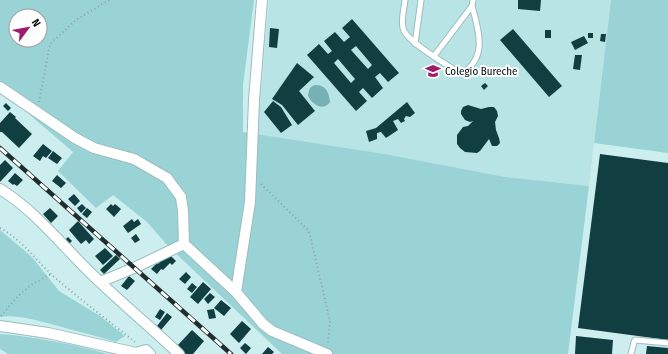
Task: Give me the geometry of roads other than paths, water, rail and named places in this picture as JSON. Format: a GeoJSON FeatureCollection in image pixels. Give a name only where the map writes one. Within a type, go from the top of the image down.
{"type":"FeatureCollection","features":[{"type":"Feature","properties":{"kind":"street"},"geometry":{"type":"LineString","coordinates":[[236,292],[250,202],[254,100],[262,0]]}},
{"type":"Feature","properties":{"kind":"street"},"geometry":{"type":"LineString","coordinates":[[0,88],[75,138],[94,148],[134,159],[167,178],[181,197],[184,244],[236,292],[263,324],[272,331],[327,351]]}},
{"type":"Feature","properties":{"kind":"street"},"geometry":{"type":"LineString","coordinates":[[0,189],[13,197],[34,214],[100,282],[179,354]]}},
{"type":"Feature","properties":{"kind":"street"},"geometry":{"type":"LineString","coordinates":[[100,282],[134,268],[184,244]]}},
{"type":"Feature","properties":{"kind":"street"},"geometry":{"type":"LineString","coordinates":[[0,326],[48,333],[136,353],[148,352]]}},
{"type":"Feature","properties":{"kind":"lane"},"geometry":{"type":"LineString","coordinates":[[405,0],[402,28],[404,34],[415,44],[461,74],[469,70],[479,54],[479,34],[472,6],[473,0]]}},
{"type":"Feature","properties":{"kind":"lane"},"geometry":{"type":"LineString","coordinates":[[415,44],[421,0]]}},
{"type":"Feature","properties":{"kind":"lane"},"geometry":{"type":"LineString","coordinates":[[434,56],[472,6]]}},
{"type":"Feature","properties":{"kind":"lane"},"geometry":{"type":"LineString","coordinates":[[631,354],[634,342],[636,340],[668,344]]}},
{"type":"Feature","properties":{"kind":"railway"},"geometry":{"type":"LineString","coordinates":[[0,148],[231,354]]}},
{"type":"Feature","properties":{"kind":"place","name":"Colegio Bureche"},"geometry":{"type":"Point","coordinates":[433,71]}}]}
